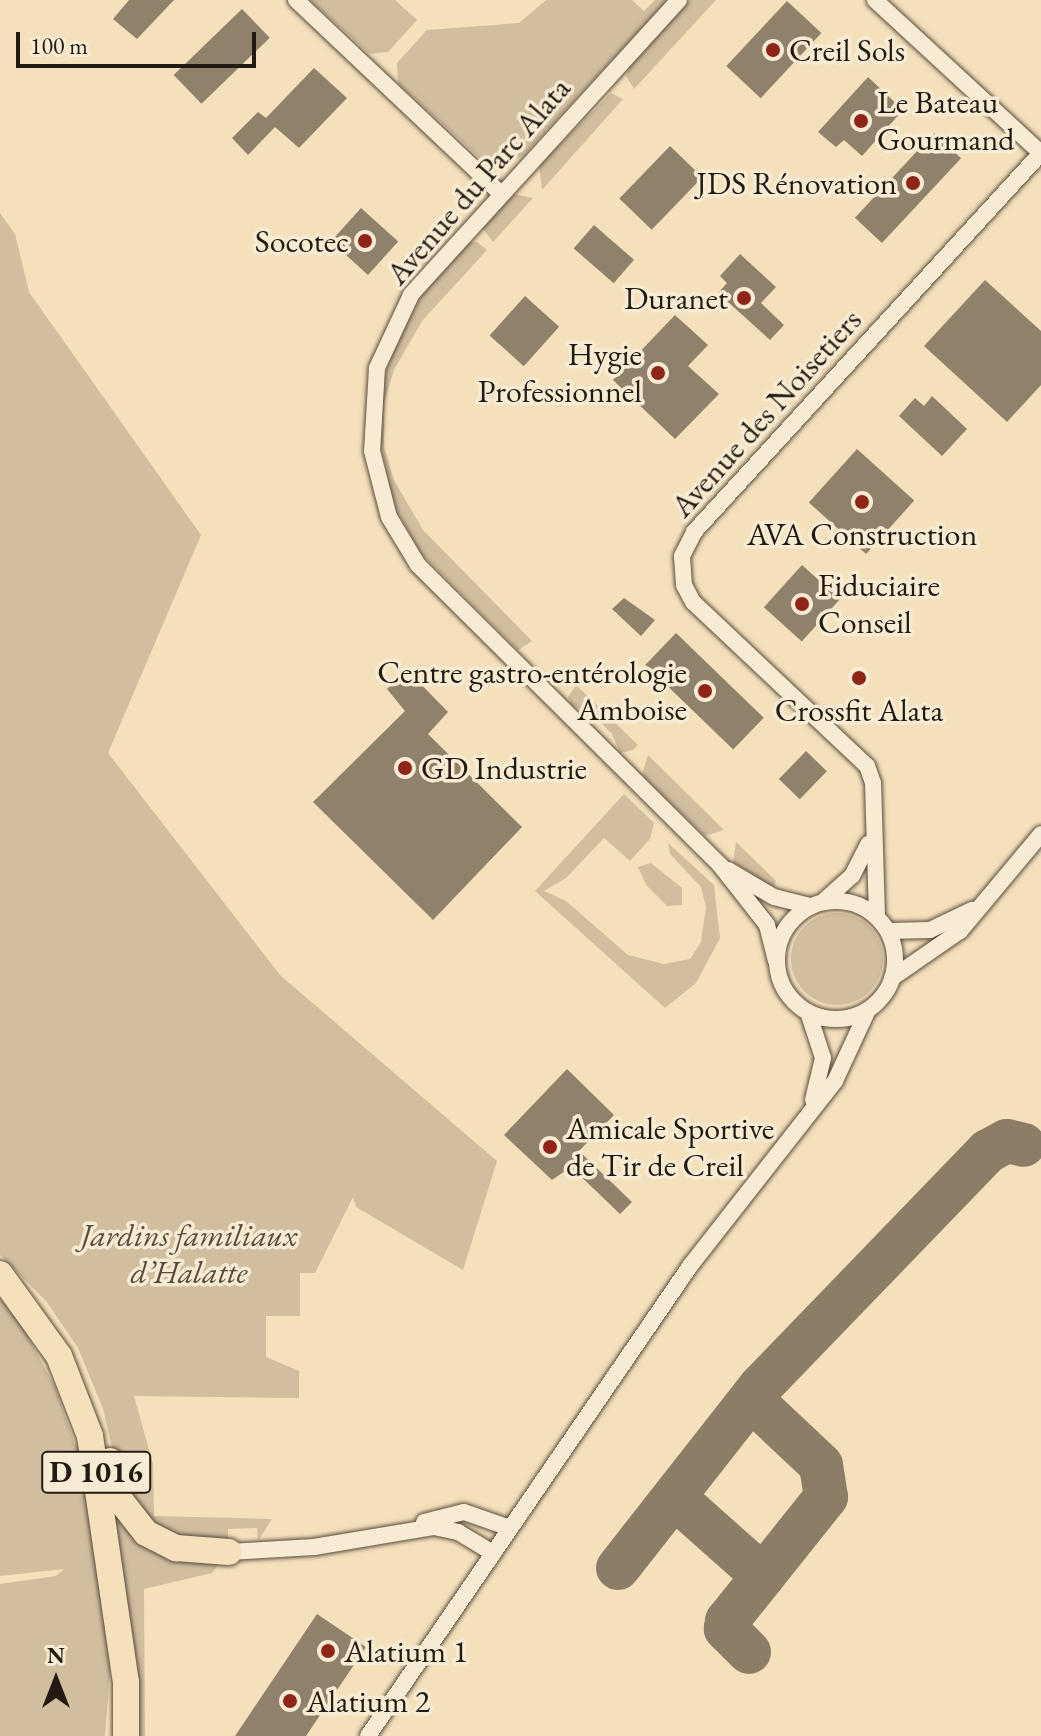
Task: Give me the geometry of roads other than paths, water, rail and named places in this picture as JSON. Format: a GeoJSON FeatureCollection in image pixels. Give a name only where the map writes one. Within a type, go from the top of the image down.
{"type":"FeatureCollection","features":[{"type":"Feature","properties":{"kind":"highway","name":"D 1016"},"geometry":{"type":"LineString","coordinates":[[0,1274],[38,1323],[68,1373],[90,1436],[127,1694],[126,1736]]}},
{"type":"Feature","properties":{"kind":"highway"},"geometry":{"type":"LineString","coordinates":[[38,1323],[91,1393],[117,1491],[131,1518],[176,1548],[229,1552]]}},
{"type":"Feature","properties":{"kind":"highway","name":"D 1016"},"geometry":{"type":"LineString","coordinates":[[110,1736],[118,1633]]}},
{"type":"Feature","properties":{"kind":"street"},"geometry":{"type":"LineString","coordinates":[[296,0],[501,194]]}},
{"type":"Feature","properties":{"kind":"street","name":"Avenue du Parc Alata"},"geometry":{"type":"LineString","coordinates":[[679,0],[419,284],[384,344],[370,410],[380,490],[418,565],[720,865],[767,925],[776,961]]}},
{"type":"Feature","properties":{"kind":"street"},"geometry":{"type":"LineString","coordinates":[[875,0],[1041,153]]}},
{"type":"Feature","properties":{"kind":"street","name":"Avenue des Noisetiers"},"geometry":{"type":"LineString","coordinates":[[877,917],[871,834],[873,783],[867,766],[693,602],[684,585],[682,556],[694,532],[1041,153]]}},
{"type":"Feature","properties":{"kind":"street","name":"Avenue des Noisetiers"},"geometry":{"type":"LineString","coordinates":[[816,904],[852,876],[871,834]]}},
{"type":"Feature","properties":{"kind":"street"},"geometry":{"type":"LineString","coordinates":[[368,1736],[663,1303],[806,1112],[835,1081],[868,1010],[892,978],[960,931],[1041,834]]}},
{"type":"Feature","properties":{"kind":"street","name":"Avenue du Parc Alata"},"geometry":{"type":"LineString","coordinates":[[720,865],[774,897],[816,904]]}},
{"type":"Feature","properties":{"kind":"street"},"geometry":{"type":"LineString","coordinates":[[888,931],[941,927],[988,896]]}},
{"type":"Feature","properties":{"kind":"street"},"geometry":{"type":"LineString","coordinates":[[868,1010],[835,1019],[808,1012],[783,988],[776,961],[785,928],[816,904],[854,904],[877,917],[888,931],[895,958],[892,978]]}},
{"type":"Feature","properties":{"kind":"street"},"geometry":{"type":"LineString","coordinates":[[806,1112],[823,1067],[808,1012]]}},
{"type":"Feature","properties":{"kind":"street"},"geometry":{"type":"LineString","coordinates":[[229,1552],[314,1547],[403,1530],[464,1512],[510,1528]]}},
{"type":"Feature","properties":{"kind":"street"},"geometry":{"type":"LineString","coordinates":[[403,1530],[451,1529],[493,1553]]}},
{"type":"Feature","properties":{"kind":"place","name":"Creil Sols"},"geometry":{"type":"Point","coordinates":[773,50]}},
{"type":"Feature","properties":{"kind":"place","name":"Le Bateau Gourmand"},"geometry":{"type":"Point","coordinates":[861,121]}},
{"type":"Feature","properties":{"kind":"place","name":"JDS Rénovation"},"geometry":{"type":"Point","coordinates":[913,183]}},
{"type":"Feature","properties":{"kind":"place","name":"Socotec"},"geometry":{"type":"Point","coordinates":[365,241]}},
{"type":"Feature","properties":{"kind":"place","name":"Duranet"},"geometry":{"type":"Point","coordinates":[744,298]}},
{"type":"Feature","properties":{"kind":"place","name":"Hygie Professionnel"},"geometry":{"type":"Point","coordinates":[658,373]}},
{"type":"Feature","properties":{"kind":"place","name":"AVA Construction"},"geometry":{"type":"Point","coordinates":[862,502]}},
{"type":"Feature","properties":{"kind":"place","name":"Fiduciaire Conseil"},"geometry":{"type":"Point","coordinates":[802,604]}},
{"type":"Feature","properties":{"kind":"place","name":"Crossfit Alata"},"geometry":{"type":"Point","coordinates":[859,678]}},
{"type":"Feature","properties":{"kind":"place","name":"Centre gastro-entérologie Amboise"},"geometry":{"type":"Point","coordinates":[705,691]}},
{"type":"Feature","properties":{"kind":"place","name":"GD Industrie"},"geometry":{"type":"Point","coordinates":[405,768]}},
{"type":"Feature","properties":{"kind":"place","name":"Amicale Sportive de Tir de Creil"},"geometry":{"type":"Point","coordinates":[550,1147]}},
{"type":"Feature","properties":{"kind":"place","name":"Alatium 1"},"geometry":{"type":"Point","coordinates":[328,1651]}},
{"type":"Feature","properties":{"kind":"place","name":"Alatium 2"},"geometry":{"type":"Point","coordinates":[290,1701]}},
{"type":"Feature","properties":{"kind":"park label","name":"Jardins familiaux d’Halatte"},"geometry":{"type":"Point","coordinates":[189,1254]}}]}
